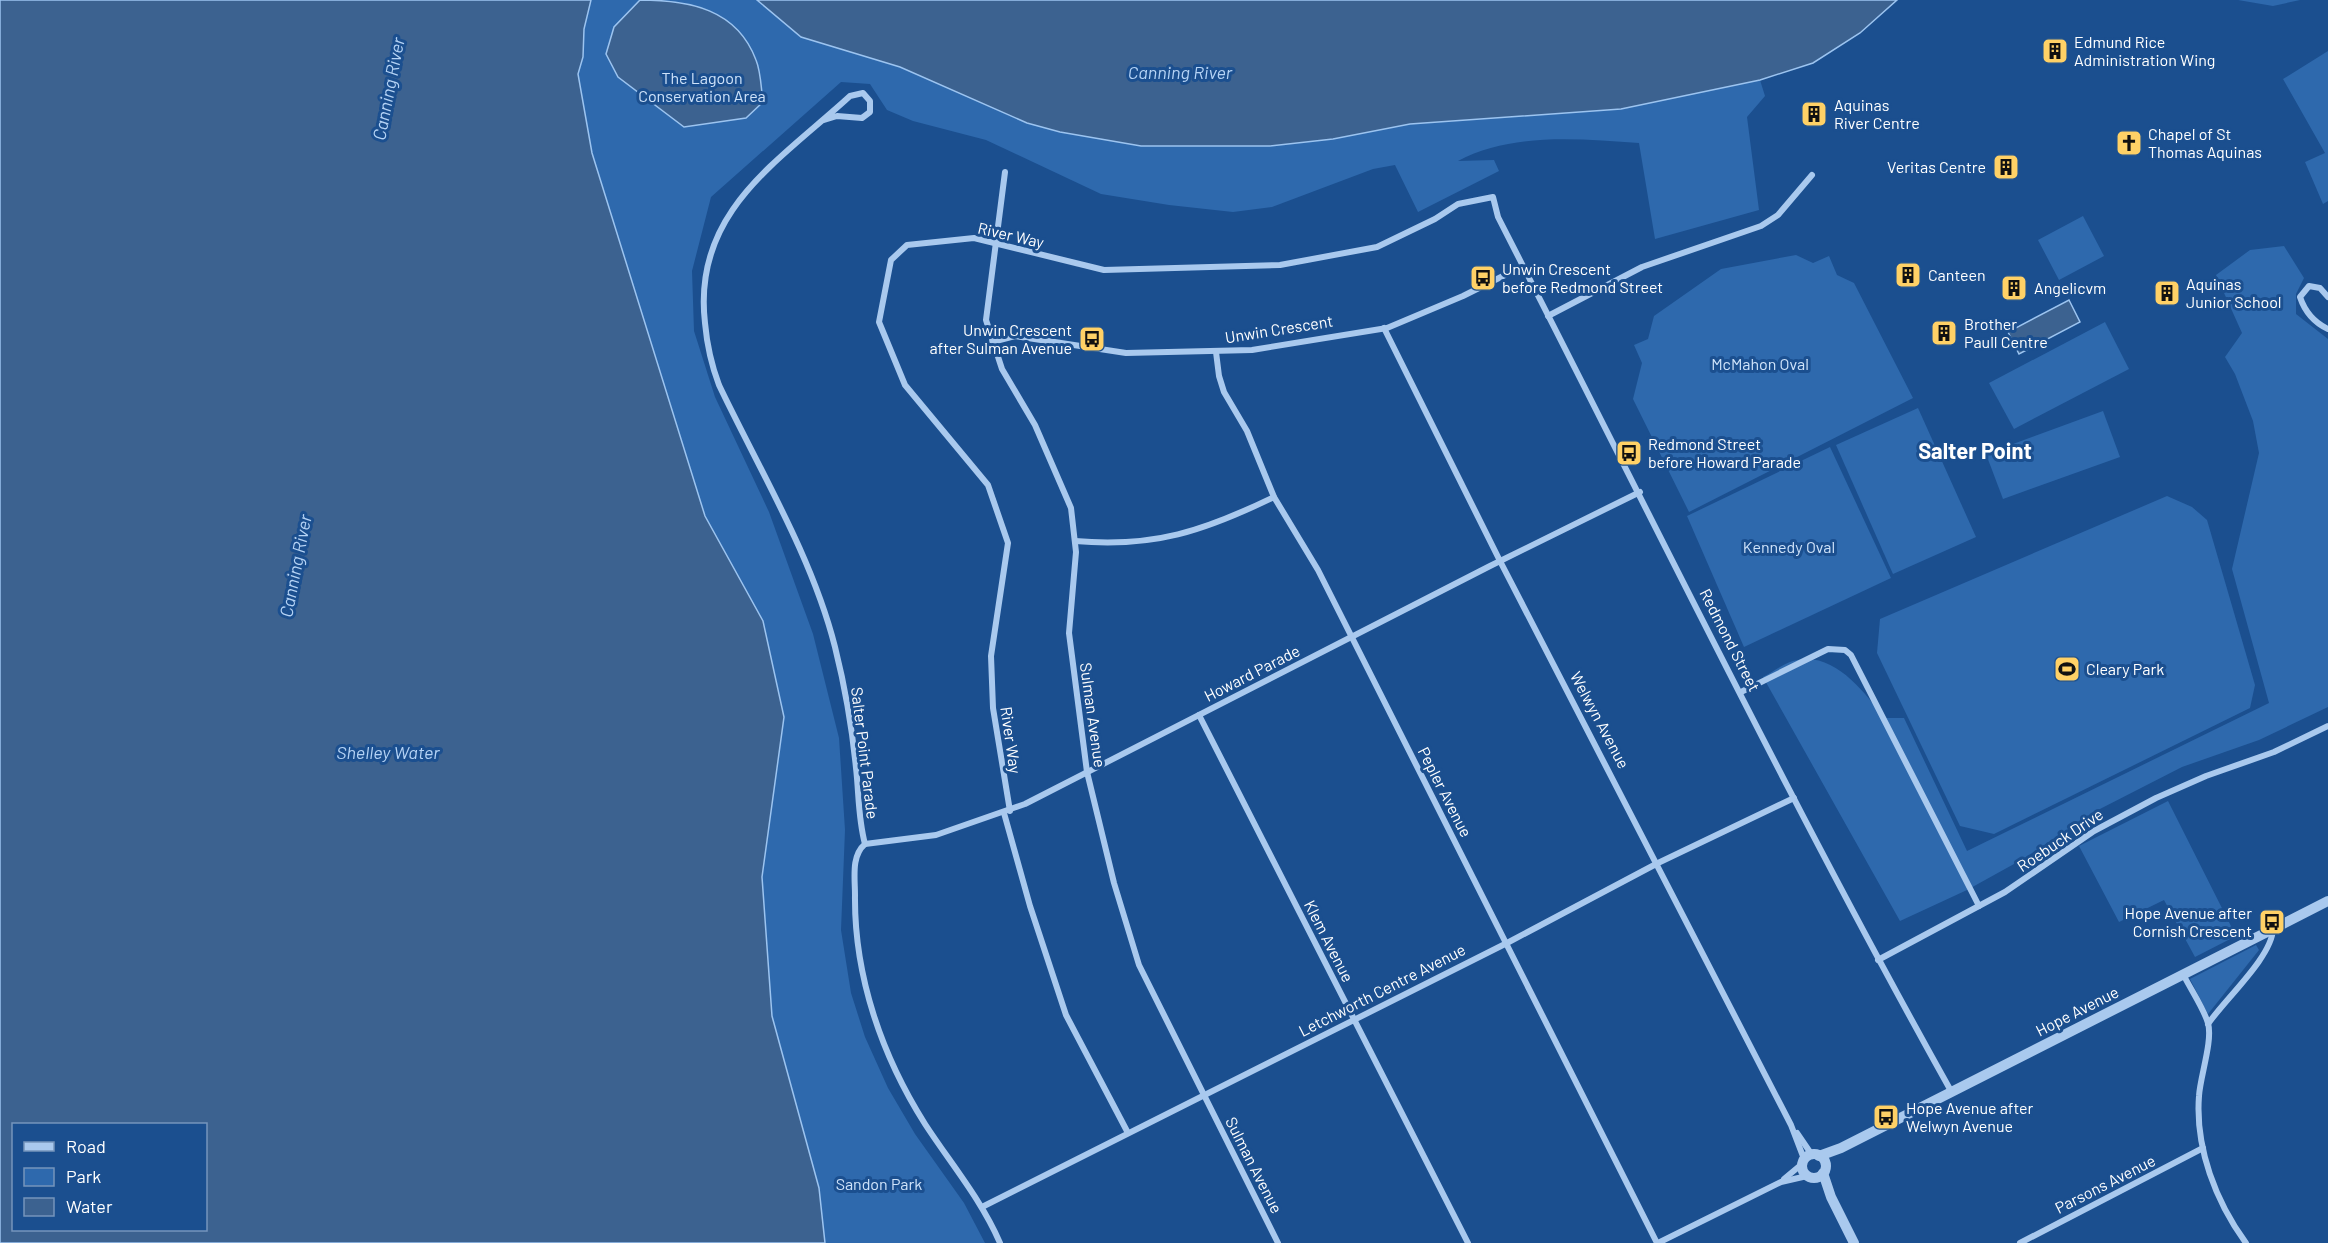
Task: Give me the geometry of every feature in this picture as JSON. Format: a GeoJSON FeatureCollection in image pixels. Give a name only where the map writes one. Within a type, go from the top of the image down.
{"type":"FeatureCollection","features":[{"type":"Feature","properties":{"kind":"street","name":"Salter Point Parade"},"geometry":{"type":"LineString","coordinates":[[824,120],[837,116],[862,118],[870,112],[870,101],[863,93],[854,93],[759,177],[740,197],[728,215],[711,251],[703,307],[711,365],[816,590],[834,645],[850,714],[859,791],[859,819],[866,844],[856,856],[855,906],[861,961],[874,1019],[891,1061],[917,1111],[982,1207],[1000,1243]]}},
{"type":"Feature","properties":{"kind":"street","name":"Sulman Avenue"},"geometry":{"type":"LineString","coordinates":[[1005,172],[986,312],[992,342],[1006,378],[1035,424],[1071,508],[1075,541],[1069,633],[1087,772],[1114,883],[1139,965],[1278,1243]]}},
{"type":"Feature","properties":{"kind":"street"},"geometry":{"type":"LineString","coordinates":[[1548,316],[1642,267],[1761,226],[1778,214],[1812,175]]}},
{"type":"Feature","properties":{"kind":"street","name":"River Way"},"geometry":{"type":"LineString","coordinates":[[1128,1133],[1066,1015],[1030,906],[1007,812],[993,708],[991,656],[1007,556],[1006,538],[988,484],[905,385],[879,322],[890,263],[905,246],[974,238],[994,242],[1014,250],[1104,270],[1280,265],[1377,247],[1435,219],[1458,204],[1493,197]]}},
{"type":"Feature","properties":{"kind":"street","name":"Redmond Street"},"geometry":{"type":"LineString","coordinates":[[1493,197],[1498,217],[1794,798],[1878,960],[1951,1091]]}},
{"type":"Feature","properties":{"kind":"street","name":"Unwin Crescent"},"geometry":{"type":"LineString","coordinates":[[992,342],[1015,336],[1116,353],[1252,350],[1358,330],[1384,328],[1464,296],[1523,266]]}},
{"type":"Feature","properties":{"kind":"street"},"geometry":{"type":"LineString","coordinates":[[2328,297],[2320,288],[2309,286],[2300,297],[2304,309],[2317,323],[2328,329]]}},
{"type":"Feature","properties":{"kind":"street","name":"Welwyn Avenue"},"geometry":{"type":"LineString","coordinates":[[1384,328],[1500,561],[1854,1243]]}},
{"type":"Feature","properties":{"kind":"street","name":"Pepler Avenue"},"geometry":{"type":"LineString","coordinates":[[1216,352],[1221,384],[1246,431],[1275,497],[1318,570],[1658,1243]]}},
{"type":"Feature","properties":{"kind":"street","name":"Howard Parade"},"geometry":{"type":"LineString","coordinates":[[866,844],[936,835],[1007,812],[1640,492]]}},
{"type":"Feature","properties":{"kind":"street"},"geometry":{"type":"LineString","coordinates":[[1075,541],[1104,544],[1157,541],[1224,521],[1275,497]]}},
{"type":"Feature","properties":{"kind":"street"},"geometry":{"type":"LineString","coordinates":[[1741,692],[1828,649],[1845,650],[1851,655],[1979,906]]}},
{"type":"Feature","properties":{"kind":"street","name":"Klem Avenue"},"geometry":{"type":"LineString","coordinates":[[1200,714],[1353,1020],[1468,1243]]}},
{"type":"Feature","properties":{"kind":"street","name":"Roebuck Drive"},"geometry":{"type":"LineString","coordinates":[[1878,960],[2032,876],[2094,831],[2156,798],[2206,776],[2274,752],[2328,726]]}},
{"type":"Feature","properties":{"kind":"street","name":"Letchworth Centre Avenue"},"geometry":{"type":"LineString","coordinates":[[982,1207],[1507,943],[1658,863],[1794,798]]}},
{"type":"Feature","properties":{"kind":"street","name":"Hope Avenue"},"geometry":{"type":"LineString","coordinates":[[1658,1243],[1813,1166],[1840,1148],[1951,1091],[2328,901]]}},
{"type":"Feature","properties":{"kind":"street"},"geometry":{"type":"LineString","coordinates":[[2246,1243],[2215,1190],[2203,1148],[2199,1098],[2208,1024],[2264,953],[2272,938],[2273,928]]}},
{"type":"Feature","properties":{"kind":"street"},"geometry":{"type":"LineString","coordinates":[[2183,974],[2208,1024]]}},
{"type":"Feature","properties":{"kind":"street","name":"Parsons Avenue"},"geometry":{"type":"LineString","coordinates":[[2020,1243],[2203,1148]]}},
{"type":"Feature","properties":{"kind":"street","name":"Hope Avenue"},"geometry":{"type":"LineString","coordinates":[[1781,1182],[1813,1166]]}},
{"type":"Feature","properties":{"kind":"green space"},"geometry":{"type":"Polygon","coordinates":[[[591,0],[757,0],[801,37],[900,67],[1211,146],[1270,146],[1334,139],[1410,124],[1621,109],[1760,80],[1765,96],[1747,117],[1759,210],[1655,239],[1639,143],[1570,139],[1500,145],[1458,161],[1494,160],[1499,171],[1418,212],[1395,165],[1373,169],[1272,207],[1233,212],[1101,194],[986,140],[913,121],[887,110],[870,84],[841,82],[711,197],[692,271],[694,331],[715,397],[769,512],[813,634],[839,738],[845,830],[841,930],[851,993],[865,1037],[888,1088],[915,1134],[964,1203],[985,1243],[825,1243],[791,1089],[772,1016],[762,877],[784,717],[763,621],[705,516],[592,153],[578,74],[583,57],[584,29],[591,0]]]}},
{"type":"Feature","properties":{"kind":"green space"},"geometry":{"type":"Polygon","coordinates":[[[2238,0],[2300,0],[2273,6],[2238,0]]]}},
{"type":"Feature","properties":{"kind":"green space"},"geometry":{"type":"Polygon","coordinates":[[[2328,51],[2328,201],[2323,204],[2305,162],[2325,153],[2283,79],[2328,51]]]}},
{"type":"Feature","properties":{"kind":"green space"},"geometry":{"type":"Polygon","coordinates":[[[2083,216],[2104,256],[2059,280],[2038,240],[2083,216]]]}},
{"type":"Feature","properties":{"kind":"green space"},"geometry":{"type":"Polygon","coordinates":[[[2284,246],[2304,278],[2296,294],[2296,314],[2328,339],[2328,707],[2259,740],[2182,767],[2096,811],[2023,859],[1967,890],[1900,921],[1763,677],[1793,661],[1807,659],[1821,661],[1846,675],[1867,696],[1884,718],[1904,718],[1967,851],[2269,703],[2232,569],[2259,453],[2253,421],[2235,374],[2225,357],[2242,333],[2216,275],[2250,250],[2284,246]]]}},
{"type":"Feature","properties":{"kind":"green space","name":"McMahon Oval"},"geometry":{"type":"Polygon","coordinates":[[[1796,255],[1813,263],[1829,256],[1837,275],[1854,283],[1913,398],[1689,512],[1633,399],[1642,363],[1634,345],[1648,339],[1654,316],[1721,269],[1796,255]]]}},
{"type":"Feature","properties":{"kind":"green space"},"geometry":{"type":"Polygon","coordinates":[[[2105,322],[2129,369],[2014,429],[1989,383],[2105,322]]]}},
{"type":"Feature","properties":{"kind":"green space"},"geometry":{"type":"Polygon","coordinates":[[[1918,408],[1976,537],[1893,574],[1836,445],[1918,408]]]}},
{"type":"Feature","properties":{"kind":"green space"},"geometry":{"type":"Polygon","coordinates":[[[2103,411],[2120,457],[2003,499],[1986,454],[2103,411]]]}},
{"type":"Feature","properties":{"kind":"green space","name":"Kennedy Oval"},"geometry":{"type":"Polygon","coordinates":[[[1830,447],[1891,578],[1744,647],[1687,516],[1830,447]]]}},
{"type":"Feature","properties":{"kind":"green space","name":"Cleary Park"},"geometry":{"type":"Polygon","coordinates":[[[2167,496],[2192,507],[2207,520],[2255,685],[2250,708],[1994,834],[1960,826],[1877,653],[1880,619],[2167,496]]]}},
{"type":"Feature","properties":{"kind":"green space"},"geometry":{"type":"Polygon","coordinates":[[[2168,801],[2236,936],[2195,957],[2164,900],[2119,922],[2079,846],[2168,801]]]}},
{"type":"Feature","properties":{"kind":"green space"},"geometry":{"type":"Polygon","coordinates":[[[2256,945],[2259,950],[2208,1014],[2190,979],[2256,945]]]}},
{"type":"Feature","properties":{"kind":"water","name":"Shelley Water"},"geometry":{"type":"Polygon","coordinates":[[[0,0],[591,0],[584,29],[583,57],[578,74],[592,153],[705,516],[763,621],[784,717],[762,877],[772,1016],[819,1188],[825,1243],[0,1243],[0,0]]]}},
{"type":"Feature","properties":{"kind":"water"},"geometry":{"type":"Polygon","coordinates":[[[640,0],[676,2],[693,6],[709,11],[737,29],[748,43],[756,60],[763,102],[746,118],[684,127],[618,77],[606,54],[614,27],[640,0]]]}},
{"type":"Feature","properties":{"kind":"water","name":"Canning River"},"geometry":{"type":"Polygon","coordinates":[[[757,0],[1897,0],[1860,33],[1813,63],[1760,80],[1621,109],[1410,124],[1333,139],[1270,146],[1141,146],[1060,132],[1027,123],[900,67],[801,37],[757,0]]]}},
{"type":"Feature","properties":{"kind":"water"},"geometry":{"type":"Polygon","coordinates":[[[2069,300],[2080,322],[2019,354],[2008,332],[2069,300]]]}},
{"type":"Feature","properties":{"kind":"place","name":"Edmund Rice Administration Wing"},"geometry":{"type":"Point","coordinates":[2055,51]}},
{"type":"Feature","properties":{"kind":"place","name":"Aquinas River Centre"},"geometry":{"type":"Point","coordinates":[1814,114]}},
{"type":"Feature","properties":{"kind":"place","name":"Chapel of St Thomas Aquinas"},"geometry":{"type":"Point","coordinates":[2129,143]}},
{"type":"Feature","properties":{"kind":"place","name":"Veritas Centre"},"geometry":{"type":"Point","coordinates":[2006,167]}},
{"type":"Feature","properties":{"kind":"place","name":"Canteen"},"geometry":{"type":"Point","coordinates":[1908,275]}},
{"type":"Feature","properties":{"kind":"place","name":"Unwin Crescent before Redmond Street"},"geometry":{"type":"Point","coordinates":[1483,278]}},
{"type":"Feature","properties":{"kind":"place","name":"Angelicvm"},"geometry":{"type":"Point","coordinates":[2014,288]}},
{"type":"Feature","properties":{"kind":"place","name":"Aquinas Junior School"},"geometry":{"type":"Point","coordinates":[2167,293]}},
{"type":"Feature","properties":{"kind":"place","name":"Brother Paull Centre"},"geometry":{"type":"Point","coordinates":[1944,333]}},
{"type":"Feature","properties":{"kind":"place","name":"Unwin Crescent after Sulman Avenue"},"geometry":{"type":"Point","coordinates":[1092,339]}},
{"type":"Feature","properties":{"kind":"place","name":"Redmond Street before Howard Parade"},"geometry":{"type":"Point","coordinates":[1629,453]}},
{"type":"Feature","properties":{"kind":"place","name":"Cleary Park"},"geometry":{"type":"Point","coordinates":[2067,669]}},
{"type":"Feature","properties":{"kind":"place","name":"Hope Avenue after Cornish Crescent"},"geometry":{"type":"Point","coordinates":[2272,922]}},
{"type":"Feature","properties":{"kind":"place","name":"Hope Avenue after Welwyn Avenue"},"geometry":{"type":"Point","coordinates":[1886,1117]}},
{"type":"Feature","properties":{"kind":"district","name":"Salter Point"},"geometry":{"type":"Point","coordinates":[1975,451]}},
{"type":"Feature","properties":{"kind":"park label","name":"The Lagoon Conservation Area"},"geometry":{"type":"Point","coordinates":[702,87]}},
{"type":"Feature","properties":{"kind":"park label","name":"Sandon Park"},"geometry":{"type":"Point","coordinates":[879,1184]}}]}
